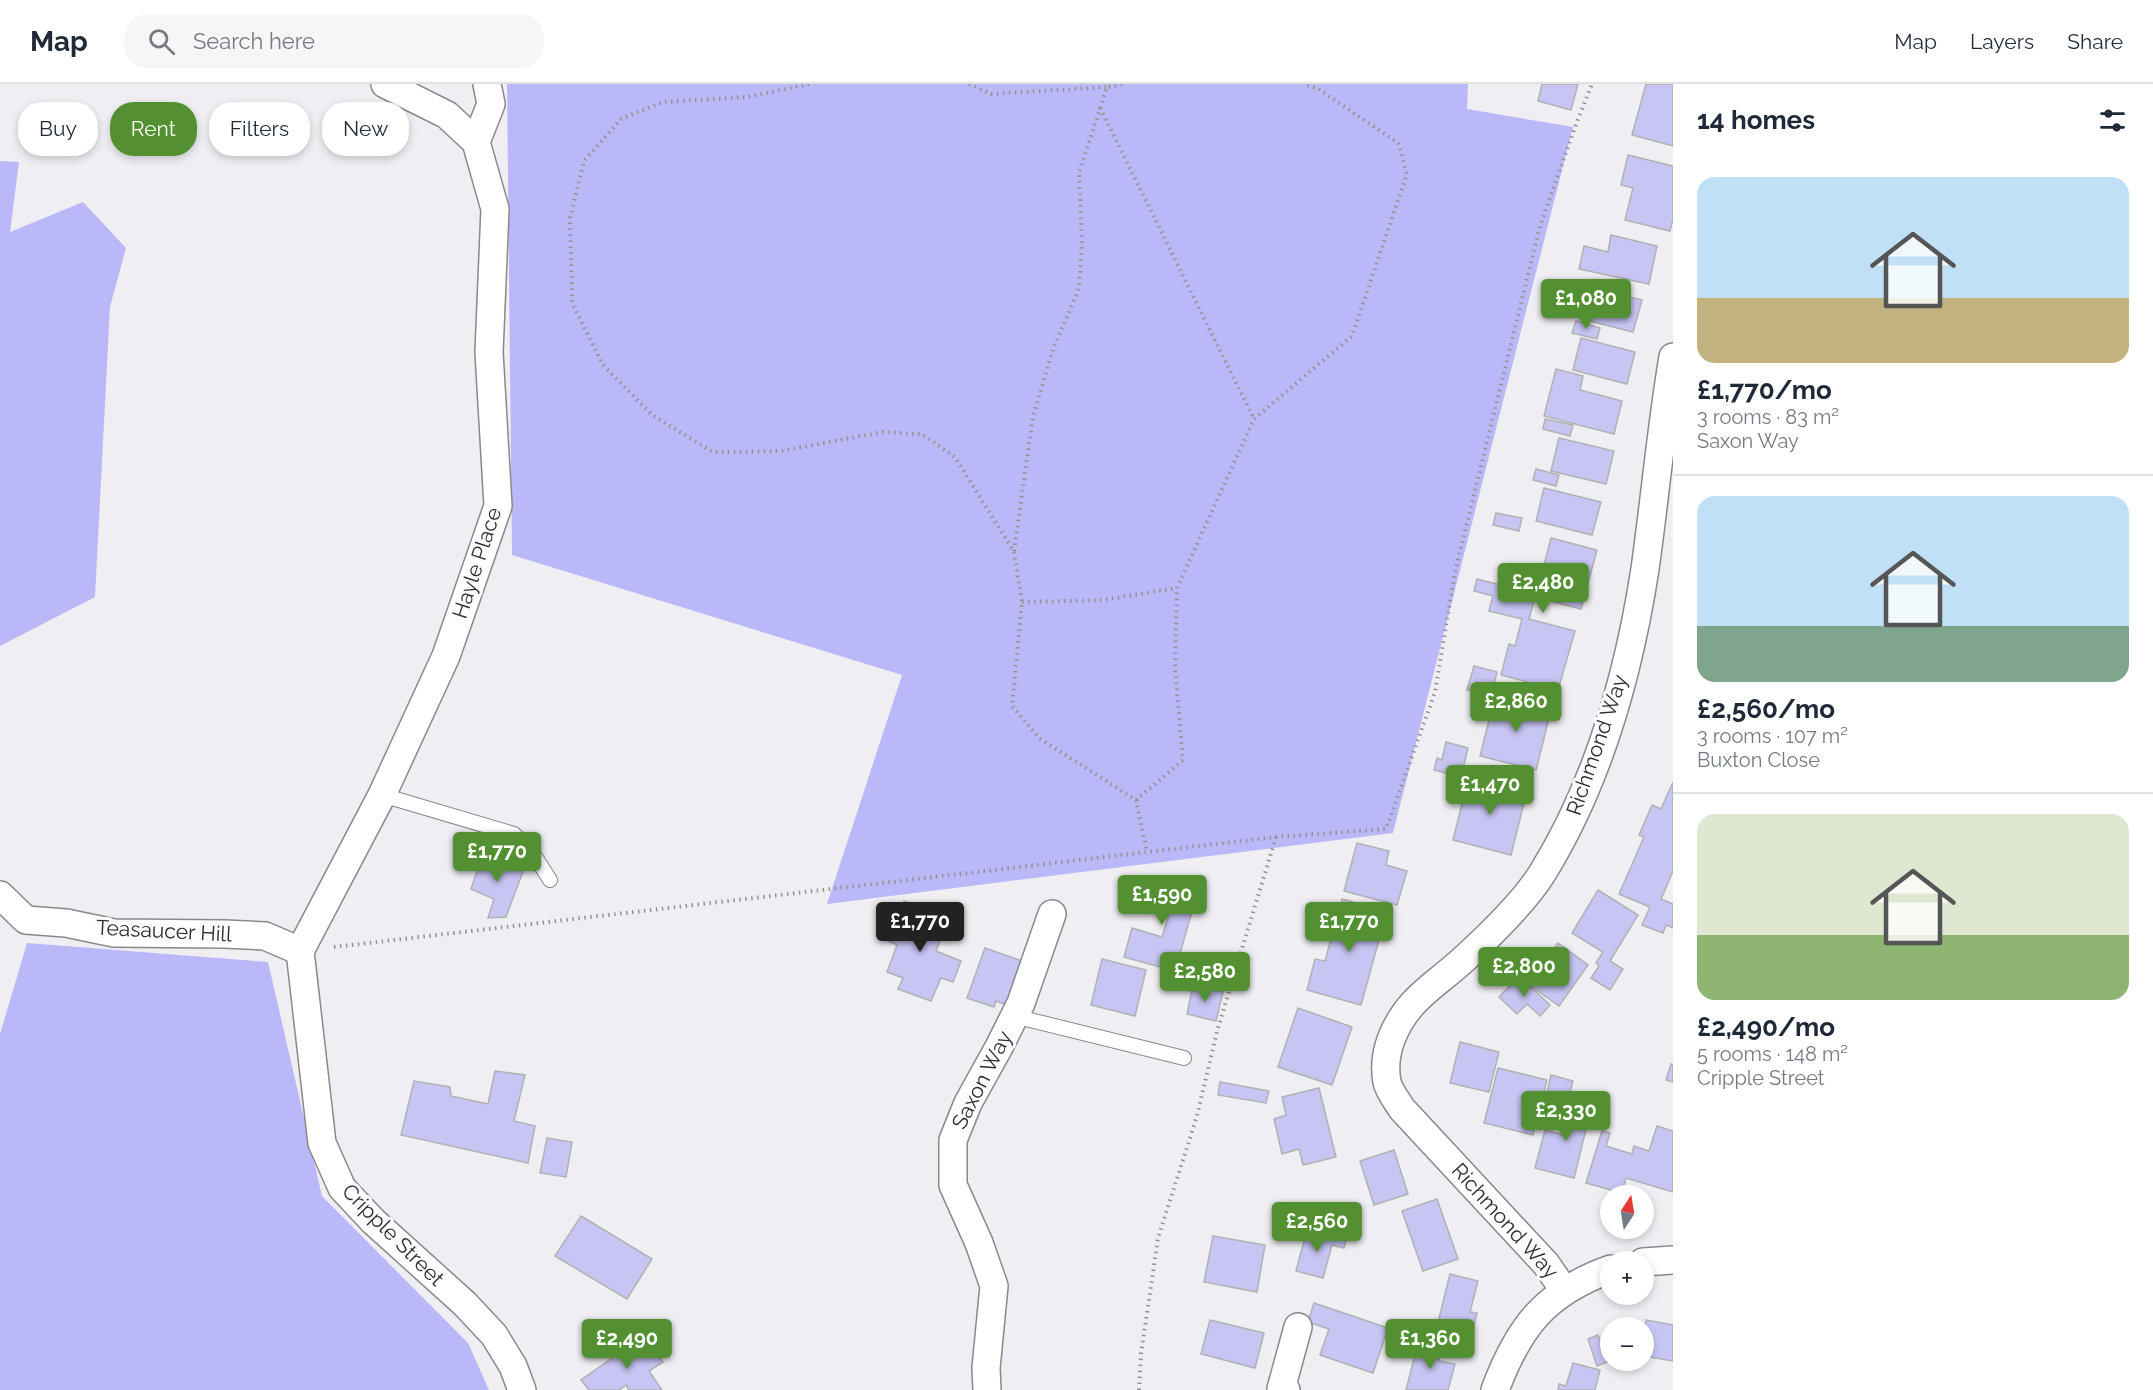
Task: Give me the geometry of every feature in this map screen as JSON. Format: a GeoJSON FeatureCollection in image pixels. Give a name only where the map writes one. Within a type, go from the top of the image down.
{"type":"FeatureCollection","features":[{"type":"Feature","properties":{"kind":"street"},"geometry":{"type":"LineString","coordinates":[[385,84],[447,115],[476,142],[491,104],[487,84]]}},
{"type":"Feature","properties":{"kind":"street","name":"Hayle Place"},"geometry":{"type":"LineString","coordinates":[[300,951],[382,795],[447,656],[498,506],[489,352],[495,209],[476,142]]}},
{"type":"Feature","properties":{"kind":"street","name":"Richmond Way"},"geometry":{"type":"LineString","coordinates":[[1564,1290],[1532,1248],[1402,1109],[1387,1083],[1386,1051],[1402,1015],[1416,999],[1463,960],[1506,918],[1542,874],[1569,826],[1600,752],[1629,651],[1640,592],[1673,357]]}},
{"type":"Feature","properties":{"kind":"street","name":"Teasaucer Hill"},"geometry":{"type":"LineString","coordinates":[[0,895],[26,920],[66,923],[114,933],[265,936],[300,951]]}},
{"type":"Feature","properties":{"kind":"street","name":"Saxon Way"},"geometry":{"type":"LineString","coordinates":[[987,1390],[986,1368],[994,1286],[979,1243],[953,1185],[952,1140],[968,1103],[1014,1016],[1052,914]]}},
{"type":"Feature","properties":{"kind":"street","name":"Cripple Street"},"geometry":{"type":"LineString","coordinates":[[300,951],[322,1143],[342,1188],[373,1221],[465,1304],[494,1335],[513,1366],[522,1390]]}},
{"type":"Feature","properties":{"kind":"street"},"geometry":{"type":"LineString","coordinates":[[1654,1261],[1673,1260]]}},
{"type":"Feature","properties":{"kind":"street"},"geometry":{"type":"LineString","coordinates":[[1495,1390],[1513,1347],[1543,1308],[1564,1290],[1600,1273]]}},
{"type":"Feature","properties":{"kind":"street"},"geometry":{"type":"LineString","coordinates":[[1282,1390],[1298,1327]]}},
{"type":"Feature","properties":{"kind":"lane"},"geometry":{"type":"LineString","coordinates":[[382,795],[514,834],[534,855],[550,880]]}},
{"type":"Feature","properties":{"kind":"lane"},"geometry":{"type":"LineString","coordinates":[[1014,1016],[1184,1058]]}},
{"type":"Feature","properties":{"kind":"path"},"geometry":{"type":"LineString","coordinates":[[809,84],[747,97],[663,102],[621,119],[584,161],[570,218],[572,303],[603,365],[652,415],[713,452],[781,451],[883,432],[922,434],[955,457],[1014,552]]}},
{"type":"Feature","properties":{"kind":"path"},"geometry":{"type":"LineString","coordinates":[[969,84],[991,94],[1125,84]]}},
{"type":"Feature","properties":{"kind":"path"},"geometry":{"type":"LineString","coordinates":[[1136,800],[1183,760],[1175,668],[1177,588],[1254,419],[1352,336],[1407,174],[1398,143],[1317,88],[1303,84]]}},
{"type":"Feature","properties":{"kind":"path"},"geometry":{"type":"LineString","coordinates":[[300,951],[1276,837],[1386,829],[1435,692],[1455,572],[1540,226],[1592,84]]}},
{"type":"Feature","properties":{"kind":"path"},"geometry":{"type":"LineString","coordinates":[[1108,85],[1079,173],[1082,243],[1079,289],[1053,348],[1033,416],[1014,552],[1022,602],[1012,706],[1040,738],[1136,800],[1147,852]]}},
{"type":"Feature","properties":{"kind":"path"},"geometry":{"type":"LineString","coordinates":[[1100,107],[1254,419]]}},
{"type":"Feature","properties":{"kind":"path"},"geometry":{"type":"LineString","coordinates":[[1022,602],[1103,600],[1177,588]]}},
{"type":"Feature","properties":{"kind":"path"},"geometry":{"type":"LineString","coordinates":[[1139,1390],[1141,1354],[1158,1238],[1197,1116],[1217,1031],[1276,837]]}},
{"type":"Feature","properties":{"kind":"shaded area"},"geometry":{"type":"Polygon","coordinates":[[[507,84],[1468,84],[1467,109],[1573,127],[1393,833],[827,904],[902,675],[512,555],[507,84]]]}},
{"type":"Feature","properties":{"kind":"shaded area"},"geometry":{"type":"Polygon","coordinates":[[[0,161],[19,162],[10,232],[83,202],[126,248],[110,307],[95,597],[0,646],[0,161]]]}},
{"type":"Feature","properties":{"kind":"shaded area"},"geometry":{"type":"Polygon","coordinates":[[[27,943],[268,962],[322,1196],[468,1343],[489,1390],[0,1390],[0,1034],[27,943]]]}},
{"type":"Feature","properties":{"kind":"building"},"geometry":{"type":"Polygon","coordinates":[[[1542,84],[1578,84],[1571,110],[1538,101],[1542,84]]]}},
{"type":"Feature","properties":{"kind":"building"},"geometry":{"type":"Polygon","coordinates":[[[1646,84],[1673,84],[1673,146],[1632,135],[1646,84]]]}},
{"type":"Feature","properties":{"kind":"building"},"geometry":{"type":"Polygon","coordinates":[[[1628,155],[1673,166],[1673,219],[1670,231],[1625,220],[1633,188],[1621,185],[1628,155]]]}},
{"type":"Feature","properties":{"kind":"building"},"geometry":{"type":"Polygon","coordinates":[[[1611,235],[1657,246],[1649,284],[1579,269],[1584,246],[1608,252],[1611,235]]]}},
{"type":"Feature","properties":{"kind":"building"},"geometry":{"type":"Polygon","coordinates":[[[1597,289],[1642,300],[1633,332],[1589,321],[1597,289]]]}},
{"type":"Feature","properties":{"kind":"building"},"geometry":{"type":"Polygon","coordinates":[[[1576,321],[1600,328],[1597,339],[1572,333],[1576,321]]]}},
{"type":"Feature","properties":{"kind":"building"},"geometry":{"type":"Polygon","coordinates":[[[1581,338],[1635,352],[1627,384],[1573,370],[1581,338]]]}},
{"type":"Feature","properties":{"kind":"building"},"geometry":{"type":"Polygon","coordinates":[[[1556,369],[1583,376],[1580,390],[1622,401],[1614,434],[1544,416],[1556,369]]]}},
{"type":"Feature","properties":{"kind":"building"},"geometry":{"type":"Polygon","coordinates":[[[1545,419],[1573,425],[1570,436],[1543,429],[1545,419]]]}},
{"type":"Feature","properties":{"kind":"building"},"geometry":{"type":"Polygon","coordinates":[[[1559,438],[1614,451],[1606,484],[1551,471],[1559,438]]]}},
{"type":"Feature","properties":{"kind":"building"},"geometry":{"type":"Polygon","coordinates":[[[1536,469],[1559,475],[1556,486],[1533,480],[1536,469]]]}},
{"type":"Feature","properties":{"kind":"building"},"geometry":{"type":"Polygon","coordinates":[[[1544,488],[1601,502],[1592,535],[1536,521],[1544,488]]]}},
{"type":"Feature","properties":{"kind":"building"},"geometry":{"type":"Polygon","coordinates":[[[1496,513],[1522,518],[1519,531],[1493,525],[1496,513]]]}},
{"type":"Feature","properties":{"kind":"building"},"geometry":{"type":"Polygon","coordinates":[[[1551,538],[1597,550],[1581,609],[1535,597],[1529,619],[1575,631],[1558,690],[1501,675],[1509,644],[1515,646],[1522,619],[1489,611],[1493,596],[1474,591],[1477,579],[1528,592],[1533,574],[1541,576],[1551,538]]]}},
{"type":"Feature","properties":{"kind":"building"},"geometry":{"type":"Polygon","coordinates":[[[1474,666],[1497,672],[1491,696],[1467,690],[1474,666]]]}},
{"type":"Feature","properties":{"kind":"building"},"geometry":{"type":"Polygon","coordinates":[[[1495,697],[1551,710],[1536,770],[1480,756],[1495,697]]]}},
{"type":"Feature","properties":{"kind":"building"},"geometry":{"type":"Polygon","coordinates":[[[1446,742],[1468,748],[1461,777],[1434,770],[1437,758],[1442,760],[1446,742]]]}},
{"type":"Feature","properties":{"kind":"building"},"geometry":{"type":"Polygon","coordinates":[[[1469,776],[1527,791],[1511,855],[1453,840],[1469,776]]]}},
{"type":"Feature","properties":{"kind":"building"},"geometry":{"type":"Polygon","coordinates":[[[1673,782],[1673,871],[1661,899],[1673,904],[1673,928],[1666,925],[1663,933],[1642,925],[1650,907],[1619,894],[1644,837],[1639,835],[1652,805],[1661,809],[1673,782]]]}},
{"type":"Feature","properties":{"kind":"building"},"geometry":{"type":"Polygon","coordinates":[[[1357,843],[1389,851],[1386,865],[1407,871],[1397,905],[1344,891],[1357,843]]]}},
{"type":"Feature","properties":{"kind":"building"},"geometry":{"type":"Polygon","coordinates":[[[483,853],[524,869],[506,917],[488,918],[494,899],[471,889],[483,853]]]}},
{"type":"Feature","properties":{"kind":"building"},"geometry":{"type":"Polygon","coordinates":[[[1149,878],[1193,891],[1188,906],[1193,908],[1175,971],[1124,957],[1132,928],[1162,937],[1169,914],[1140,906],[1149,878]]]}},
{"type":"Feature","properties":{"kind":"building"},"geometry":{"type":"Polygon","coordinates":[[[1598,890],[1638,915],[1610,961],[1623,969],[1610,990],[1591,978],[1599,966],[1596,963],[1603,952],[1572,933],[1598,890]]]}},
{"type":"Feature","properties":{"kind":"building"},"geometry":{"type":"Polygon","coordinates":[[[1342,899],[1387,911],[1361,1005],[1307,990],[1315,959],[1325,961],[1342,899]]]}},
{"type":"Feature","properties":{"kind":"building"},"geometry":{"type":"Polygon","coordinates":[[[904,901],[940,915],[936,927],[944,930],[936,951],[961,961],[953,982],[941,978],[931,1001],[898,989],[903,978],[887,972],[897,945],[888,941],[904,901]]]}},
{"type":"Feature","properties":{"kind":"building"},"geometry":{"type":"Polygon","coordinates":[[[1558,943],[1588,965],[1559,1006],[1528,984],[1558,943]]]}},
{"type":"Feature","properties":{"kind":"building"},"geometry":{"type":"Polygon","coordinates":[[[985,948],[1028,963],[1012,1007],[996,1001],[994,1007],[967,998],[985,948]]]}},
{"type":"Feature","properties":{"kind":"building"},"geometry":{"type":"Polygon","coordinates":[[[1102,959],[1146,970],[1135,1016],[1091,1005],[1102,959]]]}},
{"type":"Feature","properties":{"kind":"building"},"geometry":{"type":"Polygon","coordinates":[[[1519,976],[1550,1005],[1540,1016],[1527,1004],[1517,1014],[1499,997],[1519,976]]]}},
{"type":"Feature","properties":{"kind":"building"},"geometry":{"type":"Polygon","coordinates":[[[1193,985],[1223,992],[1216,1021],[1187,1014],[1193,985]]]}},
{"type":"Feature","properties":{"kind":"building"},"geometry":{"type":"Polygon","coordinates":[[[1298,1008],[1352,1027],[1332,1085],[1278,1067],[1298,1008]]]}},
{"type":"Feature","properties":{"kind":"building"},"geometry":{"type":"Polygon","coordinates":[[[1460,1042],[1499,1052],[1489,1092],[1450,1083],[1460,1042]]]}},
{"type":"Feature","properties":{"kind":"building"},"geometry":{"type":"Polygon","coordinates":[[[1671,1064],[1673,1065],[1673,1082],[1666,1080],[1671,1064]]]}},
{"type":"Feature","properties":{"kind":"building"},"geometry":{"type":"Polygon","coordinates":[[[1498,1068],[1547,1080],[1533,1135],[1484,1123],[1498,1068]]]}},
{"type":"Feature","properties":{"kind":"building"},"geometry":{"type":"Polygon","coordinates":[[[495,1071],[525,1075],[514,1121],[535,1126],[528,1163],[401,1135],[414,1081],[450,1087],[451,1096],[488,1104],[495,1071]]]}},
{"type":"Feature","properties":{"kind":"building"},"geometry":{"type":"Polygon","coordinates":[[[1551,1075],[1573,1081],[1565,1111],[1544,1106],[1551,1075]]]}},
{"type":"Feature","properties":{"kind":"building"},"geometry":{"type":"Polygon","coordinates":[[[1220,1082],[1269,1091],[1266,1103],[1218,1095],[1220,1082]]]}},
{"type":"Feature","properties":{"kind":"building"},"geometry":{"type":"Polygon","coordinates":[[[1319,1088],[1336,1157],[1303,1165],[1299,1149],[1282,1154],[1274,1119],[1286,1115],[1282,1097],[1319,1088]]]}},
{"type":"Feature","properties":{"kind":"building"},"geometry":{"type":"Polygon","coordinates":[[[1573,1096],[1593,1101],[1574,1178],[1535,1168],[1545,1130],[1563,1135],[1573,1096]]]}},
{"type":"Feature","properties":{"kind":"building"},"geometry":{"type":"Polygon","coordinates":[[[1657,1126],[1673,1131],[1673,1192],[1626,1178],[1624,1185],[1600,1185],[1600,1187],[1586,1183],[1602,1131],[1610,1133],[1606,1146],[1632,1154],[1634,1146],[1649,1151],[1657,1126]]]}},
{"type":"Feature","properties":{"kind":"building"},"geometry":{"type":"Polygon","coordinates":[[[547,1138],[572,1142],[566,1177],[540,1173],[547,1138]]]}},
{"type":"Feature","properties":{"kind":"building"},"geometry":{"type":"Polygon","coordinates":[[[1394,1150],[1408,1194],[1374,1205],[1360,1161],[1394,1150]]]}},
{"type":"Feature","properties":{"kind":"building"},"geometry":{"type":"Polygon","coordinates":[[[1437,1199],[1458,1259],[1423,1271],[1402,1211],[1437,1199]]]}},
{"type":"Feature","properties":{"kind":"building"},"geometry":{"type":"Polygon","coordinates":[[[581,1216],[652,1259],[627,1299],[555,1256],[581,1216]]]}},
{"type":"Feature","properties":{"kind":"building"},"geometry":{"type":"Polygon","coordinates":[[[1307,1230],[1346,1240],[1344,1248],[1332,1245],[1323,1278],[1296,1271],[1307,1230]]]}},
{"type":"Feature","properties":{"kind":"building"},"geometry":{"type":"Polygon","coordinates":[[[1213,1236],[1265,1245],[1257,1292],[1204,1282],[1213,1236]]]}},
{"type":"Feature","properties":{"kind":"building"},"geometry":{"type":"Polygon","coordinates":[[[1450,1274],[1478,1281],[1470,1312],[1477,1313],[1467,1352],[1433,1343],[1450,1274]]]}},
{"type":"Feature","properties":{"kind":"building"},"geometry":{"type":"Polygon","coordinates":[[[1314,1303],[1388,1328],[1373,1373],[1320,1355],[1329,1329],[1308,1322],[1314,1303]]]}},
{"type":"Feature","properties":{"kind":"building"},"geometry":{"type":"Polygon","coordinates":[[[1210,1320],[1264,1333],[1255,1368],[1201,1354],[1210,1320]]]}},
{"type":"Feature","properties":{"kind":"building"},"geometry":{"type":"Polygon","coordinates":[[[1654,1321],[1673,1325],[1673,1361],[1654,1358],[1654,1321]]]}},
{"type":"Feature","properties":{"kind":"building"},"geometry":{"type":"Polygon","coordinates":[[[645,1335],[663,1362],[649,1371],[662,1390],[629,1390],[626,1385],[619,1390],[589,1390],[581,1380],[645,1335]]]}},
{"type":"Feature","properties":{"kind":"building"},"geometry":{"type":"Polygon","coordinates":[[[1598,1335],[1600,1365],[1597,1366],[1588,1339],[1598,1335]]]}},
{"type":"Feature","properties":{"kind":"building"},"geometry":{"type":"Polygon","coordinates":[[[1418,1343],[1442,1349],[1439,1361],[1455,1364],[1448,1390],[1406,1390],[1418,1343]]]}},
{"type":"Feature","properties":{"kind":"building"},"geometry":{"type":"Polygon","coordinates":[[[1573,1363],[1600,1370],[1595,1390],[1558,1390],[1559,1384],[1566,1386],[1573,1363]]]}}]}
